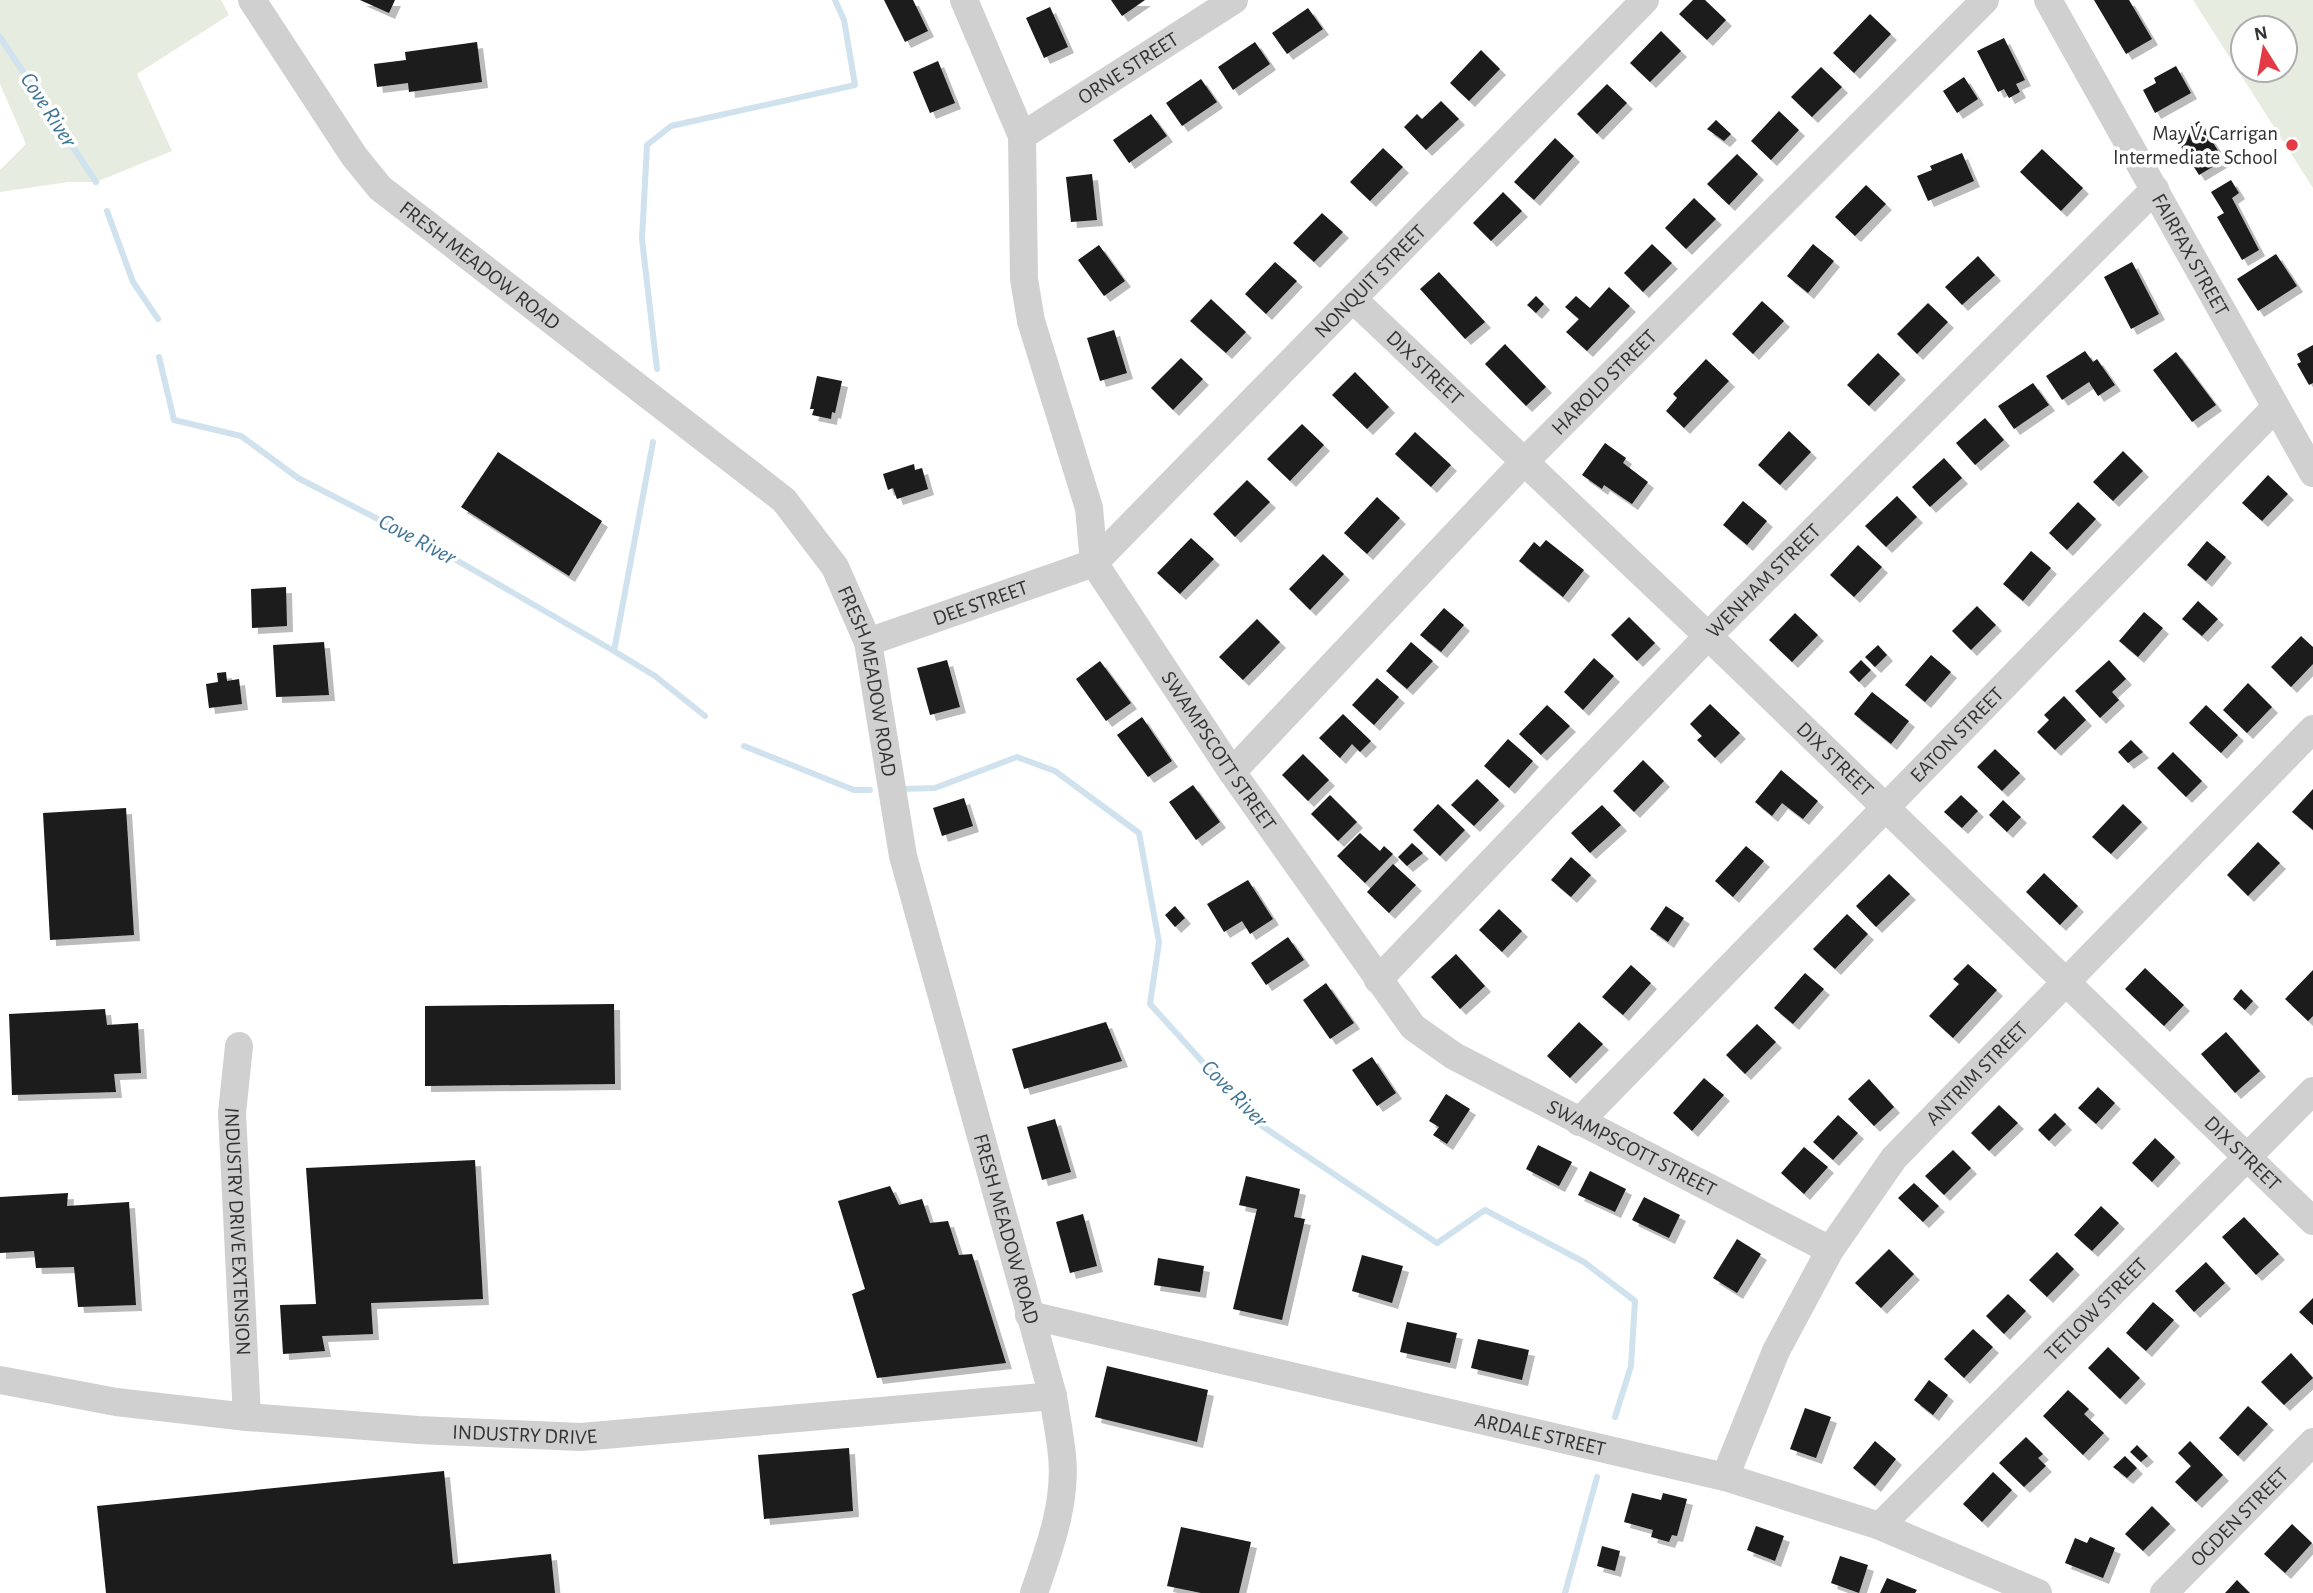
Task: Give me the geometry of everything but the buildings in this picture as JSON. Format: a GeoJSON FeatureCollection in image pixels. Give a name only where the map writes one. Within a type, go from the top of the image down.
{"type":"FeatureCollection","features":[{"type":"Feature","properties":{"kind":"street","name":"FRESH MEADOW ROAD"},"geometry":{"type":"LineString","coordinates":[[252,0],[354,156],[380,188],[784,500],[835,567],[868,642],[903,856],[1052,1396],[1062,1457],[1062,1494],[1054,1535],[1034,1593]]}},
{"type":"Feature","properties":{"kind":"street","name":"SWAMPSCOTT STREET"},"geometry":{"type":"LineString","coordinates":[[964,0],[1022,136],[1024,279],[1031,321],[1089,508],[1094,563],[1232,772],[1413,1027],[1454,1056],[1830,1250]]}},
{"type":"Feature","properties":{"kind":"street","name":"ORNE STREET"},"geometry":{"type":"LineString","coordinates":[[1022,136],[1234,0]]}},
{"type":"Feature","properties":{"kind":"street","name":"NONQUIT STREET"},"geometry":{"type":"LineString","coordinates":[[1094,563],[1354,300],[1644,0]]}},
{"type":"Feature","properties":{"kind":"street","name":"HAROLD STREET"},"geometry":{"type":"LineString","coordinates":[[1232,772],[1523,463],[1985,0]]}},
{"type":"Feature","properties":{"kind":"street","name":"FAIRFAX STREET"},"geometry":{"type":"LineString","coordinates":[[2048,0],[2313,473]]}},
{"type":"Feature","properties":{"kind":"street","name":"WENHAM STREET"},"geometry":{"type":"LineString","coordinates":[[1378,980],[1708,636],[2155,189]]}},
{"type":"Feature","properties":{"kind":"street","name":"DIX STREET"},"geometry":{"type":"LineString","coordinates":[[1354,300],[1708,636],[2313,1222]]}},
{"type":"Feature","properties":{"kind":"street","name":"EATON STREET"},"geometry":{"type":"LineString","coordinates":[[1579,1122],[1883,807],[2276,407]]}},
{"type":"Feature","properties":{"kind":"street","name":"DEE STREET"},"geometry":{"type":"LineString","coordinates":[[868,642],[1094,563]]}},
{"type":"Feature","properties":{"kind":"street","name":"ANTRIM STREET"},"geometry":{"type":"LineString","coordinates":[[1725,1477],[1776,1351],[1830,1250],[1894,1158],[2313,729]]}},
{"type":"Feature","properties":{"kind":"street","name":"INDUSTRY DRIVE EXTENSION"},"geometry":{"type":"LineString","coordinates":[[239,1046],[232,1113],[247,1417]]}},
{"type":"Feature","properties":{"kind":"street","name":"TETLOW STREET"},"geometry":{"type":"LineString","coordinates":[[1880,1526],[2313,1091]]}},
{"type":"Feature","properties":{"kind":"street","name":"ARDALE STREET"},"geometry":{"type":"LineString","coordinates":[[1029,1315],[1725,1477],[1880,1526],[2038,1593]]}},
{"type":"Feature","properties":{"kind":"street","name":"INDUSTRY DRIVE"},"geometry":{"type":"LineString","coordinates":[[0,1380],[116,1402],[247,1417],[418,1430],[581,1437],[1052,1396]]}},
{"type":"Feature","properties":{"kind":"street","name":"OGDEN STREET"},"geometry":{"type":"LineString","coordinates":[[2164,1593],[2313,1442]]}},
{"type":"Feature","properties":{"kind":"shaded area"},"geometry":{"type":"Polygon","coordinates":[[[0,0],[221,0],[229,15],[137,74],[172,151],[96,182],[68,182],[0,192],[0,170],[26,144],[0,84],[0,0]]]}},
{"type":"Feature","properties":{"kind":"shaded area"},"geometry":{"type":"Polygon","coordinates":[[[2193,0],[2313,0],[2313,188],[2247,84],[2299,84],[2299,14],[2229,14],[2229,56],[2193,0]]]}},
{"type":"Feature","properties":{"kind":"waterway"},"geometry":{"type":"LineString","coordinates":[[657,369],[642,239],[647,145],[671,126],[855,85],[844,20],[835,0]]}},
{"type":"Feature","properties":{"kind":"waterway","name":"Cove River"},"geometry":{"type":"LineString","coordinates":[[0,37],[96,182]]}},
{"type":"Feature","properties":{"kind":"waterway","name":"Cove River"},"geometry":{"type":"LineString","coordinates":[[107,211],[133,282],[158,319]]}},
{"type":"Feature","properties":{"kind":"waterway","name":"Cove River"},"geometry":{"type":"LineString","coordinates":[[159,357],[174,420],[241,436],[298,478],[444,553],[614,651],[655,676],[705,716]]}},
{"type":"Feature","properties":{"kind":"waterway"},"geometry":{"type":"LineString","coordinates":[[614,651],[653,442]]}},
{"type":"Feature","properties":{"kind":"waterway","name":"Cove River"},"geometry":{"type":"LineString","coordinates":[[744,746],[854,790],[870,790]]}},
{"type":"Feature","properties":{"kind":"waterway","name":"Cove River"},"geometry":{"type":"LineString","coordinates":[[901,789],[935,788],[1017,757],[1055,771],[1139,833],[1159,942],[1150,1004],[1259,1124],[1437,1243],[1485,1210],[1584,1262],[1635,1301],[1631,1366],[1615,1417]]}},
{"type":"Feature","properties":{"kind":"waterway","name":"Cove River"},"geometry":{"type":"LineString","coordinates":[[1565,1593],[1597,1477]]}},
{"type":"Feature","properties":{"kind":"place","name":"May V. Carrigan Intermediate School"},"geometry":{"type":"Point","coordinates":[2292,145]}}]}
